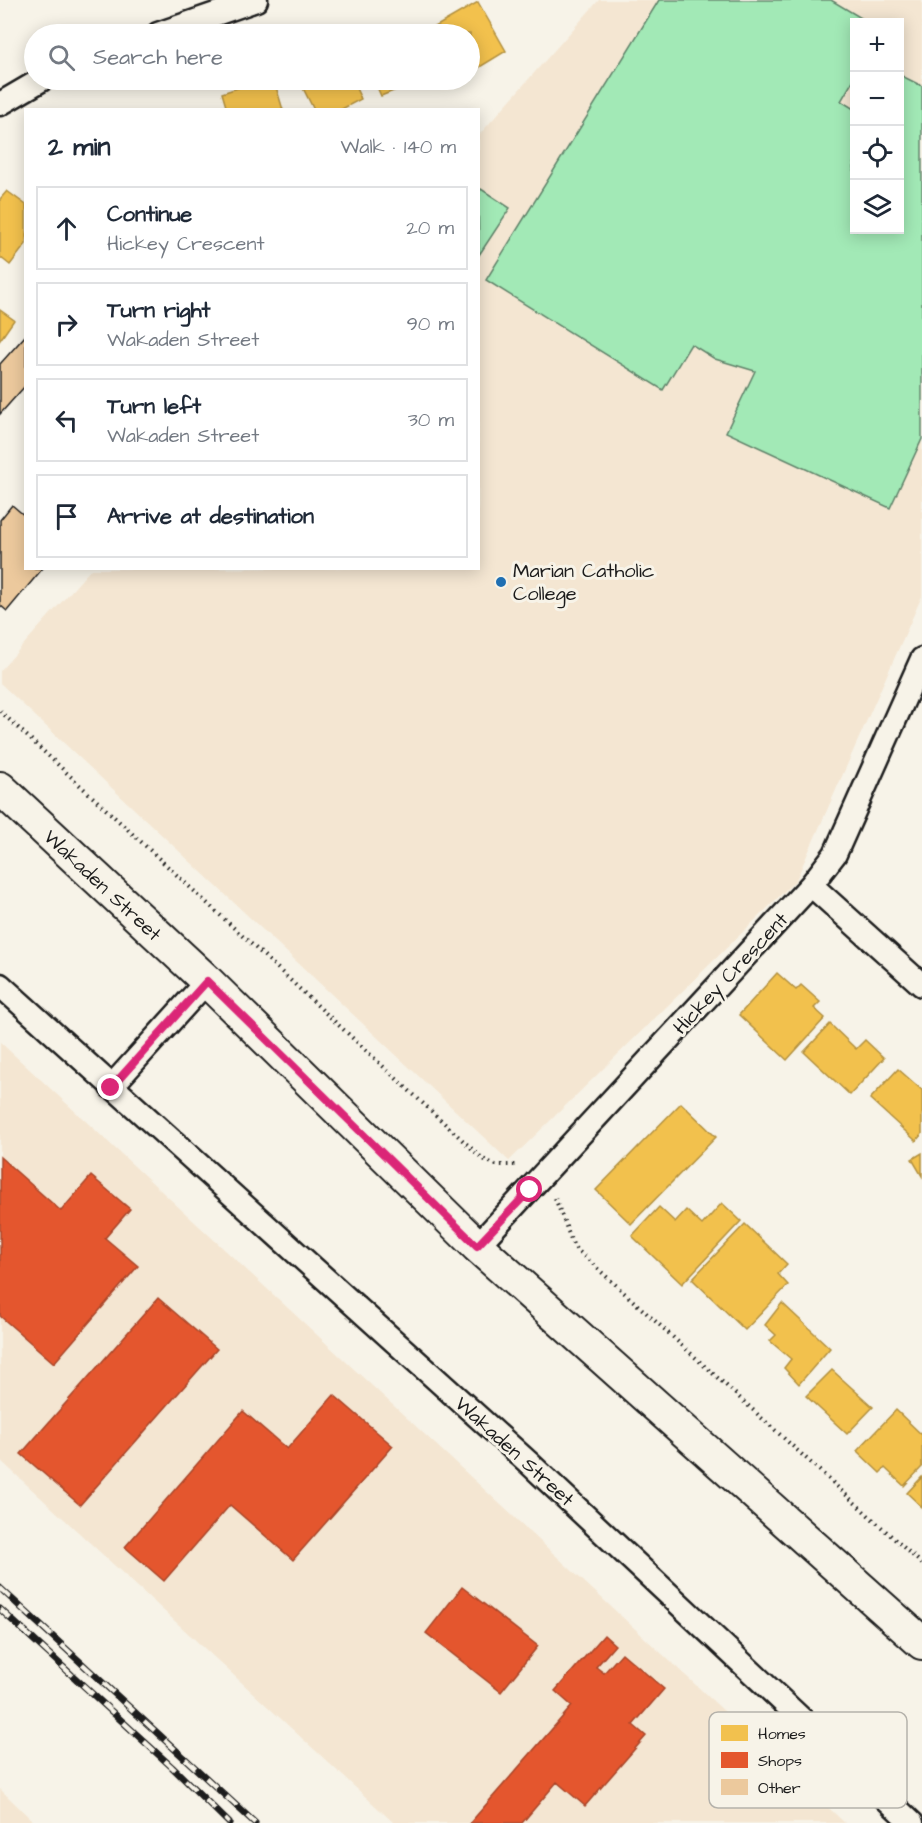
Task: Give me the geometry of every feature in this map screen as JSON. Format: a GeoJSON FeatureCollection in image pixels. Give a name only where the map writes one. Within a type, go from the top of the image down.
{"type":"FeatureCollection","features":[{"type":"Feature","properties":{"kind":"main road","name":"Wakaden Street"},"geometry":{"type":"LineString","coordinates":[[0,788],[207,981],[477,1246],[922,1643]]}},
{"type":"Feature","properties":{"kind":"street"},"geometry":{"type":"LineString","coordinates":[[187,24],[256,0]]}},
{"type":"Feature","properties":{"kind":"street"},"geometry":{"type":"LineString","coordinates":[[0,104],[24,90]]}},
{"type":"Feature","properties":{"kind":"street","name":"Hickey Crescent"},"geometry":{"type":"LineString","coordinates":[[477,1246],[811,885],[835,854],[922,659]]}},
{"type":"Feature","properties":{"kind":"street"},"geometry":{"type":"LineString","coordinates":[[811,885],[922,985]]}},
{"type":"Feature","properties":{"kind":"street"},"geometry":{"type":"LineString","coordinates":[[111,1088],[207,981]]}},
{"type":"Feature","properties":{"kind":"street","name":"Wakaden Street"},"geometry":{"type":"LineString","coordinates":[[0,985],[111,1088],[529,1463],[794,1712]]}},
{"type":"Feature","properties":{"kind":"street","name":"Wakaden Street"},"geometry":{"type":"LineString","coordinates":[[896,1808],[912,1823]]}},
{"type":"Feature","properties":{"kind":"path"},"geometry":{"type":"LineString","coordinates":[[0,711],[483,1159],[496,1165],[518,1165],[532,1175],[530,1190],[555,1197],[574,1247],[922,1564]]}},
{"type":"Feature","properties":{"kind":"shaded area","name":"Marian Catholic College"},"geometry":{"type":"Polygon","coordinates":[[[599,0],[922,0],[922,596],[796,880],[509,1161],[0,683],[0,671],[90,570],[480,570],[480,134],[599,0]]]}},
{"type":"Feature","properties":{"kind":"shaded area"},"geometry":{"type":"Polygon","coordinates":[[[0,1042],[725,1712],[709,1712],[709,1808],[829,1808],[845,1823],[394,1823],[0,1460],[0,1042]]]}},
{"type":"Feature","properties":{"kind":"shaded area"},"geometry":{"type":"Polygon","coordinates":[[[0,1789],[35,1823],[0,1823],[0,1789]]]}},
{"type":"Feature","properties":{"kind":"green space"},"geometry":{"type":"Polygon","coordinates":[[[659,0],[831,0],[861,18],[850,18],[850,86],[841,101],[850,107],[850,234],[904,234],[904,77],[922,86],[922,439],[890,508],[726,432],[755,371],[715,359],[691,344],[663,390],[486,280],[659,0]]]}},
{"type":"Feature","properties":{"kind":"green space"},"geometry":{"type":"Polygon","coordinates":[[[480,190],[510,208],[480,253],[480,190]]]}},
{"type":"Feature","properties":{"kind":"building: Homes"},"geometry":{"type":"Polygon","coordinates":[[[478,2],[506,51],[480,67],[480,24],[440,24],[478,2]]]}},
{"type":"Feature","properties":{"kind":"building: Homes"},"geometry":{"type":"Polygon","coordinates":[[[231,90],[277,90],[282,108],[226,108],[222,93],[231,90]]]}},
{"type":"Feature","properties":{"kind":"building: Homes"},"geometry":{"type":"Polygon","coordinates":[[[304,90],[357,90],[361,99],[344,108],[313,108],[304,90]]]}},
{"type":"Feature","properties":{"kind":"building: Homes"},"geometry":{"type":"Polygon","coordinates":[[[378,90],[396,90],[381,96],[378,90]]]}},
{"type":"Feature","properties":{"kind":"building: Homes"},"geometry":{"type":"Polygon","coordinates":[[[7,191],[24,204],[24,247],[10,265],[0,257],[0,199],[7,191]]]}},
{"type":"Feature","properties":{"kind":"building: Homes"},"geometry":{"type":"Polygon","coordinates":[[[0,310],[14,320],[0,340],[0,310]]]}},
{"type":"Feature","properties":{"kind":"building: Homes"},"geometry":{"type":"Polygon","coordinates":[[[777,973],[796,990],[801,985],[820,1002],[814,1008],[825,1018],[787,1060],[739,1015],[777,973]]]}},
{"type":"Feature","properties":{"kind":"building: Homes"},"geometry":{"type":"Polygon","coordinates":[[[830,1024],[856,1049],[865,1040],[884,1058],[850,1095],[804,1052],[830,1024]]]}},
{"type":"Feature","properties":{"kind":"building: Homes"},"geometry":{"type":"Polygon","coordinates":[[[898,1069],[922,1090],[922,1134],[916,1141],[870,1099],[898,1069]]]}},
{"type":"Feature","properties":{"kind":"building: Homes"},"geometry":{"type":"Polygon","coordinates":[[[681,1103],[716,1137],[631,1224],[596,1190],[681,1103]]]}},
{"type":"Feature","properties":{"kind":"building: Homes"},"geometry":{"type":"Polygon","coordinates":[[[922,1153],[922,1176],[912,1159],[922,1153]]]}},
{"type":"Feature","properties":{"kind":"building: Homes"},"geometry":{"type":"Polygon","coordinates":[[[722,1203],[741,1221],[682,1284],[632,1236],[659,1207],[675,1222],[686,1210],[702,1225],[722,1203]]]}},
{"type":"Feature","properties":{"kind":"building: Homes"},"geometry":{"type":"Polygon","coordinates":[[[745,1224],[787,1264],[778,1274],[788,1285],[745,1330],[692,1279],[745,1224]]]}},
{"type":"Feature","properties":{"kind":"building: Homes"},"geometry":{"type":"Polygon","coordinates":[[[782,1303],[830,1348],[799,1384],[784,1368],[791,1359],[770,1341],[776,1335],[765,1325],[782,1303]]]}},
{"type":"Feature","properties":{"kind":"building: Homes"},"geometry":{"type":"Polygon","coordinates":[[[832,1370],[873,1407],[847,1434],[806,1396],[832,1370]]]}},
{"type":"Feature","properties":{"kind":"building: Homes"},"geometry":{"type":"Polygon","coordinates":[[[896,1410],[922,1435],[922,1467],[904,1486],[885,1468],[880,1473],[857,1451],[896,1410]]]}},
{"type":"Feature","properties":{"kind":"building: Homes"},"geometry":{"type":"Polygon","coordinates":[[[922,1477],[922,1507],[907,1493],[922,1477]]]}},
{"type":"Feature","properties":{"kind":"building: Shops"},"geometry":{"type":"Polygon","coordinates":[[[0,1157],[61,1211],[91,1176],[130,1209],[105,1238],[138,1266],[54,1363],[0,1316],[0,1157]]]}},
{"type":"Feature","properties":{"kind":"building: Shops"},"geometry":{"type":"Polygon","coordinates":[[[158,1298],[217,1349],[80,1505],[21,1454],[158,1298]]]}},
{"type":"Feature","properties":{"kind":"building: Shops"},"geometry":{"type":"Polygon","coordinates":[[[334,1395],[393,1446],[293,1560],[230,1505],[164,1581],[125,1547],[243,1411],[287,1449],[334,1395]]]}},
{"type":"Feature","properties":{"kind":"building: Shops"},"geometry":{"type":"Polygon","coordinates":[[[462,1587],[538,1646],[501,1692],[426,1633],[462,1587]]]}},
{"type":"Feature","properties":{"kind":"building: Shops"},"geometry":{"type":"Polygon","coordinates":[[[604,1635],[615,1645],[596,1667],[604,1673],[622,1653],[664,1689],[633,1725],[646,1736],[585,1806],[557,1782],[522,1823],[470,1823],[572,1706],[555,1691],[604,1635]]]}},
{"type":"Feature","properties":{"kind":"building: Other"},"geometry":{"type":"Polygon","coordinates":[[[24,337],[24,387],[0,414],[0,364],[24,337]]]}},
{"type":"Feature","properties":{"kind":"building: Other"},"geometry":{"type":"Polygon","coordinates":[[[12,505],[24,515],[24,570],[41,570],[7,611],[0,605],[0,520],[12,505]]]}},
{"type":"Feature","properties":{"kind":"railway"},"geometry":{"type":"LineString","coordinates":[[0,1588],[255,1823]]}},
{"type":"Feature","properties":{"kind":"railway"},"geometry":{"type":"LineString","coordinates":[[0,1609],[172,1767],[229,1823]]}},
{"type":"Feature","properties":{"kind":"place","name":"Marian Catholic College"},"geometry":{"type":"Point","coordinates":[501,582]}},
{"type":"Feature","properties":{"kind":"route"},"geometry":{"type":"LineString","coordinates":[[111,1088],[207,981],[477,1246],[530,1190]]}}]}
